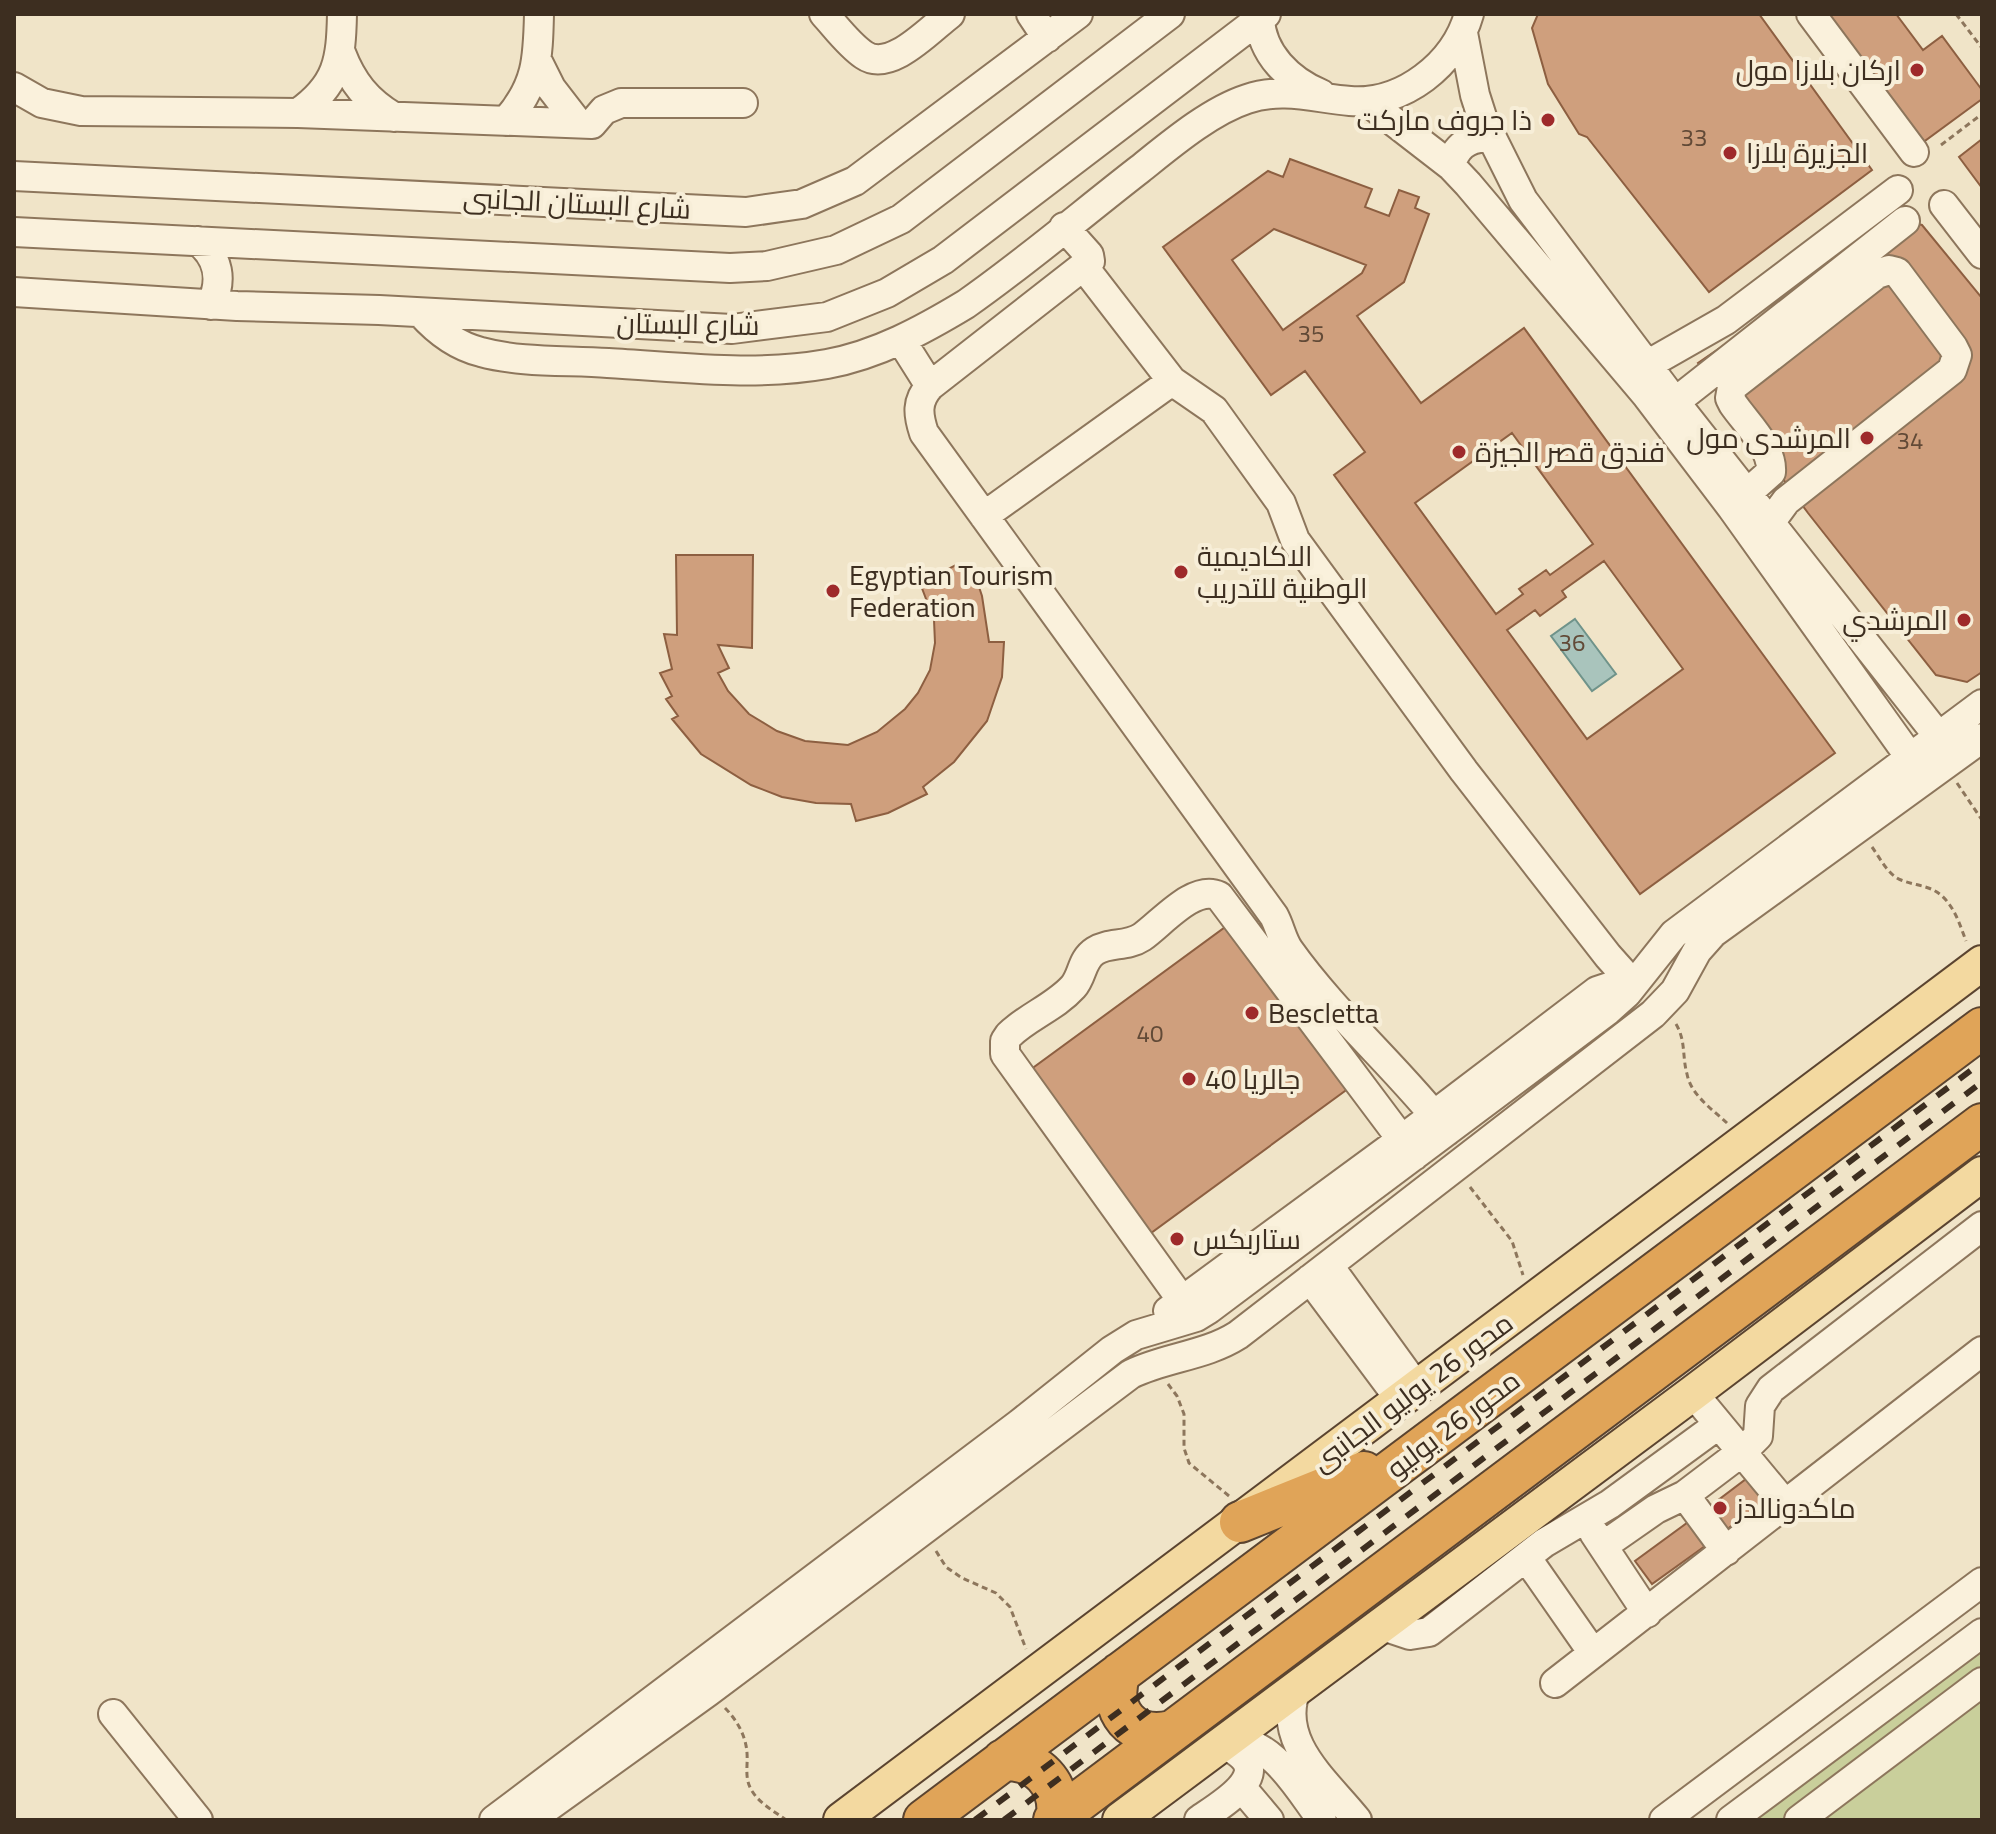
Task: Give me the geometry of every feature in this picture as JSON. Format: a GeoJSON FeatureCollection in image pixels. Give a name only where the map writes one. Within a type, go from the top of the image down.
{"type":"FeatureCollection","features":[{"type":"Feature","properties":{"kind":"highway","name":"محور 26 يوليو"},"geometry":{"type":"LineString","coordinates":[[924,1820],[1982,1028]]}},
{"type":"Feature","properties":{"kind":"highway"},"geometry":{"type":"LineString","coordinates":[[1055,1819],[1980,1127]]}},
{"type":"Feature","properties":{"kind":"highway"},"geometry":{"type":"LineString","coordinates":[[1246,1518],[1413,1453]]}},
{"type":"Feature","properties":{"kind":"highway"},"geometry":{"type":"LineString","coordinates":[[1120,1673],[1116,1702],[1125,1720],[1133,1727],[1152,1734],[1172,1731]]}},
{"type":"Feature","properties":{"kind":"highway"},"geometry":{"type":"LineString","coordinates":[[1003,1760],[1024,1762],[1049,1779],[1057,1797],[1055,1819]]}},
{"type":"Feature","properties":{"kind":"main road","name":"محور 26 يوليو الجانبى"},"geometry":{"type":"LineString","coordinates":[[841,1820],[1980,964]]}},
{"type":"Feature","properties":{"kind":"main road"},"geometry":{"type":"LineString","coordinates":[[1120,1820],[1380,1625],[1478,1572],[1562,1489],[1982,1174]]}},
{"type":"Feature","properties":{"kind":"street"},"geometry":{"type":"LineString","coordinates":[[298,113],[310,105],[330,81],[341,53],[342,14]]}},
{"type":"Feature","properties":{"kind":"street"},"geometry":{"type":"LineString","coordinates":[[506,121],[522,99],[538,62],[539,14]]}},
{"type":"Feature","properties":{"kind":"street"},"geometry":{"type":"LineString","coordinates":[[824,14],[866,57],[882,61],[898,54],[950,14]]}},
{"type":"Feature","properties":{"kind":"street"},"geometry":{"type":"LineString","coordinates":[[1031,14],[1047,38]]}},
{"type":"Feature","properties":{"kind":"street","name":"شارع البستان الجانبى"},"geometry":{"type":"LineString","coordinates":[[14,176],[746,212],[774,209],[802,204],[855,181],[1078,14]]}},
{"type":"Feature","properties":{"kind":"street","name":"شارع البستان"},"geometry":{"type":"LineString","coordinates":[[14,232],[730,268],[767,266],[836,250],[901,219],[1170,14]]}},
{"type":"Feature","properties":{"kind":"street"},"geometry":{"type":"LineString","coordinates":[[1811,14],[1927,149]]}},
{"type":"Feature","properties":{"kind":"street"},"geometry":{"type":"LineString","coordinates":[[1263,16],[1260,31],[1281,67],[1296,81],[1330,97]]}},
{"type":"Feature","properties":{"kind":"street","name":"شارع البستان"},"geometry":{"type":"LineString","coordinates":[[14,292],[211,305],[732,329],[827,317],[887,293],[943,260],[1263,16]]}},
{"type":"Feature","properties":{"kind":"street"},"geometry":{"type":"LineString","coordinates":[[421,313],[453,341],[493,355],[720,371],[778,370],[828,364],[870,353],[901,340],[966,304],[1166,149],[1230,105],[1250,98],[1290,93],[1367,101],[1390,95],[1413,85],[1433,71],[1450,53],[1466,24]]}},
{"type":"Feature","properties":{"kind":"street"},"geometry":{"type":"LineString","coordinates":[[1466,24],[1475,95],[1490,138],[1523,200],[1675,402],[1909,757]]}},
{"type":"Feature","properties":{"kind":"street"},"geometry":{"type":"LineString","coordinates":[[341,53],[361,90],[379,108],[394,117]]}},
{"type":"Feature","properties":{"kind":"street"},"geometry":{"type":"LineString","coordinates":[[538,62],[551,88],[585,124]]}},
{"type":"Feature","properties":{"kind":"street"},"geometry":{"type":"LineString","coordinates":[[14,87],[42,103],[81,111],[298,113],[585,124],[604,110],[621,103],[743,103]]}},
{"type":"Feature","properties":{"kind":"street"},"geometry":{"type":"LineString","coordinates":[[1367,101],[1451,166],[1740,501],[1773,525],[1896,682],[1941,760]]}},
{"type":"Feature","properties":{"kind":"street"},"geometry":{"type":"LineString","coordinates":[[1133,114],[1166,149]]}},
{"type":"Feature","properties":{"kind":"street"},"geometry":{"type":"LineString","coordinates":[[1451,166],[1457,149],[1464,143],[1472,139],[1490,138]]}},
{"type":"Feature","properties":{"kind":"street"},"geometry":{"type":"LineString","coordinates":[[1647,365],[1726,320],[1898,190]]}},
{"type":"Feature","properties":{"kind":"street"},"geometry":{"type":"LineString","coordinates":[[1944,205],[1982,254]]}},
{"type":"Feature","properties":{"kind":"street"},"geometry":{"type":"LineString","coordinates":[[1675,402],[1905,221]]}},
{"type":"Feature","properties":{"kind":"street"},"geometry":{"type":"LineString","coordinates":[[1064,227],[1090,257],[1090,261],[930,386],[923,394],[919,408],[924,433],[1274,916],[1287,948],[1350,1023],[1421,1097],[1426,1137]]}},
{"type":"Feature","properties":{"kind":"street"},"geometry":{"type":"LineString","coordinates":[[198,241],[217,266],[218,286],[211,305]]}},
{"type":"Feature","properties":{"kind":"street"},"geometry":{"type":"LineString","coordinates":[[1084,267],[1172,381],[1210,406],[1281,503],[1295,540],[1426,720],[1630,989]]}},
{"type":"Feature","properties":{"kind":"street"},"geometry":{"type":"LineString","coordinates":[[1740,501],[1771,472],[1772,464],[1730,398],[1732,387],[1877,274],[1889,270],[1897,272],[1953,347],[1956,363],[1952,370],[1786,501],[1775,516],[1773,525]]}},
{"type":"Feature","properties":{"kind":"street"},"geometry":{"type":"LineString","coordinates":[[901,340],[930,386]]}},
{"type":"Feature","properties":{"kind":"street"},"geometry":{"type":"LineString","coordinates":[[984,516],[1172,381]]}},
{"type":"Feature","properties":{"kind":"street"},"geometry":{"type":"LineString","coordinates":[[1871,702],[1896,682]]}},
{"type":"Feature","properties":{"kind":"street"},"geometry":{"type":"LineString","coordinates":[[1941,760],[1982,704]]}},
{"type":"Feature","properties":{"kind":"street"},"geometry":{"type":"LineString","coordinates":[[530,1820],[708,1692],[1131,1374],[1150,1365],[1197,1354],[1225,1343],[1320,1273],[1662,1006],[1713,933],[1860,829],[1941,760],[1982,738]]}},
{"type":"Feature","properties":{"kind":"street"},"geometry":{"type":"LineString","coordinates":[[1164,1327],[1166,1313],[1181,1299],[1426,1137],[1607,1011],[1630,989],[1674,934],[1909,757],[1941,760]]}},
{"type":"Feature","properties":{"kind":"street"},"geometry":{"type":"LineString","coordinates":[[1181,1299],[1005,1054],[1005,1041],[1073,987],[1093,951],[1140,938],[1195,896],[1207,892],[1219,896],[1454,1166]]}},
{"type":"Feature","properties":{"kind":"street"},"geometry":{"type":"LineString","coordinates":[[494,1820],[1126,1341],[1196,1317],[1209,1309],[1426,1137]]}},
{"type":"Feature","properties":{"kind":"street"},"geometry":{"type":"LineString","coordinates":[[1923,1218],[1950,1251]]}},
{"type":"Feature","properties":{"kind":"street"},"geometry":{"type":"LineString","coordinates":[[1603,1546],[1656,1509],[1685,1495],[1743,1451],[1758,1436],[1762,1400],[1780,1382],[1982,1226]]}},
{"type":"Feature","properties":{"kind":"street"},"geometry":{"type":"LineString","coordinates":[[1320,1273],[1410,1395]]}},
{"type":"Feature","properties":{"kind":"street"},"geometry":{"type":"LineString","coordinates":[[1555,1683],[1982,1351]]}},
{"type":"Feature","properties":{"kind":"street"},"geometry":{"type":"LineString","coordinates":[[1734,1359],[1780,1382]]}},
{"type":"Feature","properties":{"kind":"street"},"geometry":{"type":"LineString","coordinates":[[1693,1393],[1785,1504]]}},
{"type":"Feature","properties":{"kind":"street"},"geometry":{"type":"LineString","coordinates":[[1019,1424],[1036,1446]]}},
{"type":"Feature","properties":{"kind":"street"},"geometry":{"type":"LineString","coordinates":[[1478,1572],[1526,1557],[1610,1504],[1718,1425]]}},
{"type":"Feature","properties":{"kind":"street"},"geometry":{"type":"LineString","coordinates":[[1562,1489],[1647,1613]]}},
{"type":"Feature","properties":{"kind":"street"},"geometry":{"type":"LineString","coordinates":[[1685,1495],[1726,1551]]}},
{"type":"Feature","properties":{"kind":"street"},"geometry":{"type":"LineString","coordinates":[[1526,1557],[1593,1653]]}},
{"type":"Feature","properties":{"kind":"street"},"geometry":{"type":"LineString","coordinates":[[1664,1820],[1982,1582]]}},
{"type":"Feature","properties":{"kind":"street"},"geometry":{"type":"LineString","coordinates":[[1731,1820],[1982,1633]]}},
{"type":"Feature","properties":{"kind":"street"},"geometry":{"type":"LineString","coordinates":[[1799,1820],[1982,1682]]}},
{"type":"Feature","properties":{"kind":"street"},"geometry":{"type":"LineString","coordinates":[[1297,1687],[1290,1708],[1294,1739],[1357,1820]]}},
{"type":"Feature","properties":{"kind":"street"},"geometry":{"type":"LineString","coordinates":[[113,1714],[185,1816]]}},
{"type":"Feature","properties":{"kind":"street"},"geometry":{"type":"LineString","coordinates":[[1199,1820],[1242,1788],[1248,1778],[1245,1758],[1225,1741]]}},
{"type":"Feature","properties":{"kind":"street"},"geometry":{"type":"LineString","coordinates":[[1225,1741],[1246,1741],[1271,1755],[1322,1820]]}},
{"type":"Feature","properties":{"kind":"street"},"geometry":{"type":"LineString","coordinates":[[1242,1788],[1269,1820]]}},
{"type":"Feature","properties":{"kind":"path"},"geometry":{"type":"LineString","coordinates":[[1956,14],[1982,48]]}},
{"type":"Feature","properties":{"kind":"path"},"geometry":{"type":"LineString","coordinates":[[1927,149],[1982,114]]}},
{"type":"Feature","properties":{"kind":"path"},"geometry":{"type":"LineString","coordinates":[[1941,760],[1982,820]]}},
{"type":"Feature","properties":{"kind":"path"},"geometry":{"type":"LineString","coordinates":[[1860,829],[1891,873],[1901,880],[1928,887],[1951,906],[1980,964]]}},
{"type":"Feature","properties":{"kind":"path"},"geometry":{"type":"LineString","coordinates":[[1662,1006],[1683,1035],[1687,1075],[1692,1089],[1744,1140]]}},
{"type":"Feature","properties":{"kind":"path"},"geometry":{"type":"LineString","coordinates":[[1454,1166],[1512,1241],[1521,1266],[1528,1303]]}},
{"type":"Feature","properties":{"kind":"path"},"geometry":{"type":"LineString","coordinates":[[1150,1365],[1177,1396],[1184,1414],[1184,1448],[1189,1463],[1246,1518]]}},
{"type":"Feature","properties":{"kind":"path"},"geometry":{"type":"LineString","coordinates":[[927,1529],[946,1567],[996,1593],[1010,1607],[1035,1675]]}},
{"type":"Feature","properties":{"kind":"path"},"geometry":{"type":"LineString","coordinates":[[708,1692],[731,1714],[743,1731],[747,1753],[745,1771],[751,1789],[762,1803],[786,1820]]}},
{"type":"Feature","properties":{"kind":"green space"},"geometry":{"type":"Polygon","coordinates":[[[1982,1642],[1982,1820],[1744,1820],[1982,1642]]]}},
{"type":"Feature","properties":{"kind":"water"},"geometry":{"type":"Polygon","coordinates":[[[1575,619],[1616,674],[1592,691],[1551,636],[1575,619]]]}},
{"type":"Feature","properties":{"kind":"building","name":"الجزيرة بلازا"},"geometry":{"type":"Polygon","coordinates":[[[1538,14],[1759,14],[1872,170],[1709,292],[1587,137],[1579,134],[1548,84],[1532,28],[1538,14]]]}},
{"type":"Feature","properties":{"kind":"building","name":"اركان بلازا مول"},"geometry":{"type":"Polygon","coordinates":[[[1826,14],[1896,14],[1923,50],[1942,36],[1982,90],[1982,99],[1922,143],[1826,14]]]}},
{"type":"Feature","properties":{"kind":"building"},"geometry":{"type":"Polygon","coordinates":[[[1982,139],[1982,188],[1959,157],[1982,139]]]}},
{"type":"Feature","properties":{"kind":"building"},"geometry":{"type":"Polygon","coordinates":[[[1290,159],[1372,189],[1365,207],[1389,216],[1399,190],[1419,197],[1415,208],[1429,214],[1404,282],[1357,316],[1421,403],[1524,328],[1835,753],[1640,894],[1334,475],[1365,452],[1305,371],[1271,395],[1163,247],[1268,171],[1283,177],[1290,159]],[[1274,229],[1232,260],[1283,330],[1362,273],[1366,265],[1274,229]],[[1512,433],[1415,503],[1496,614],[1523,594],[1519,589],[1546,570],[1550,575],[1593,544],[1512,433]],[[1604,561],[1562,591],[1566,597],[1540,616],[1535,610],[1507,630],[1587,739],[1683,669],[1604,561]]]}},
{"type":"Feature","properties":{"kind":"building","name":"المرشدى مول"},"geometry":{"type":"Polygon","coordinates":[[[1905,221],[1922,225],[1982,298],[1982,672],[1967,682],[1936,675],[1808,513],[1698,363],[1905,221]]]}},
{"type":"Feature","properties":{"kind":"building"},"geometry":{"type":"Polygon","coordinates":[[[676,555],[753,555],[752,648],[718,645],[729,668],[718,673],[728,691],[749,714],[777,731],[805,741],[848,745],[877,732],[905,709],[930,670],[935,643],[934,620],[920,583],[958,564],[966,577],[974,572],[982,596],[989,642],[1004,642],[1002,677],[987,721],[954,762],[923,787],[927,794],[888,813],[856,821],[851,804],[816,803],[782,797],[751,785],[701,754],[672,719],[678,716],[666,699],[672,696],[660,673],[672,669],[664,634],[677,635],[676,555]]]}},
{"type":"Feature","properties":{"kind":"building","name":"جالريا 40"},"geometry":{"type":"Polygon","coordinates":[[[1228,925],[1349,1088],[1151,1233],[1030,1070],[1228,925]]]}},
{"type":"Feature","properties":{"kind":"building"},"geometry":{"type":"Polygon","coordinates":[[[1754,1473],[1772,1496],[1726,1530],[1709,1507],[1754,1473]]]}},
{"type":"Feature","properties":{"kind":"building"},"geometry":{"type":"Polygon","coordinates":[[[1695,1517],[1712,1541],[1652,1584],[1635,1561],[1695,1517]]]}},
{"type":"Feature","properties":{"kind":"railway"},"geometry":{"type":"LineString","coordinates":[[975,1820],[1982,1062]]}},
{"type":"Feature","properties":{"kind":"railway"},"geometry":{"type":"LineString","coordinates":[[1004,1820],[1982,1082]]}},
{"type":"Feature","properties":{"kind":"place","name":"اركان بلازا مول"},"geometry":{"type":"Point","coordinates":[1917,70]}},
{"type":"Feature","properties":{"kind":"place","name":"ذا جروف ماركت"},"geometry":{"type":"Point","coordinates":[1548,120]}},
{"type":"Feature","properties":{"kind":"place","name":"الجزيرة بلازا"},"geometry":{"type":"Point","coordinates":[1730,153]}},
{"type":"Feature","properties":{"kind":"place","name":"المرشدى مول"},"geometry":{"type":"Point","coordinates":[1867,438]}},
{"type":"Feature","properties":{"kind":"place","name":"فندق قصر الجيزة"},"geometry":{"type":"Point","coordinates":[1459,452]}},
{"type":"Feature","properties":{"kind":"place","name":"الاكاديمية الوطنية للتدريب"},"geometry":{"type":"Point","coordinates":[1181,572]}},
{"type":"Feature","properties":{"kind":"place","name":"Egyptian Tourism Federation"},"geometry":{"type":"Point","coordinates":[833,591]}},
{"type":"Feature","properties":{"kind":"place","name":"المرشدي"},"geometry":{"type":"Point","coordinates":[1964,620]}},
{"type":"Feature","properties":{"kind":"place","name":"Bescletta"},"geometry":{"type":"Point","coordinates":[1252,1013]}},
{"type":"Feature","properties":{"kind":"place","name":"جالريا 40"},"geometry":{"type":"Point","coordinates":[1189,1079]}},
{"type":"Feature","properties":{"kind":"place","name":"ستاربكس"},"geometry":{"type":"Point","coordinates":[1177,1239]}},
{"type":"Feature","properties":{"kind":"place","name":"ماكدونالدز"},"geometry":{"type":"Point","coordinates":[1720,1508]}}]}
